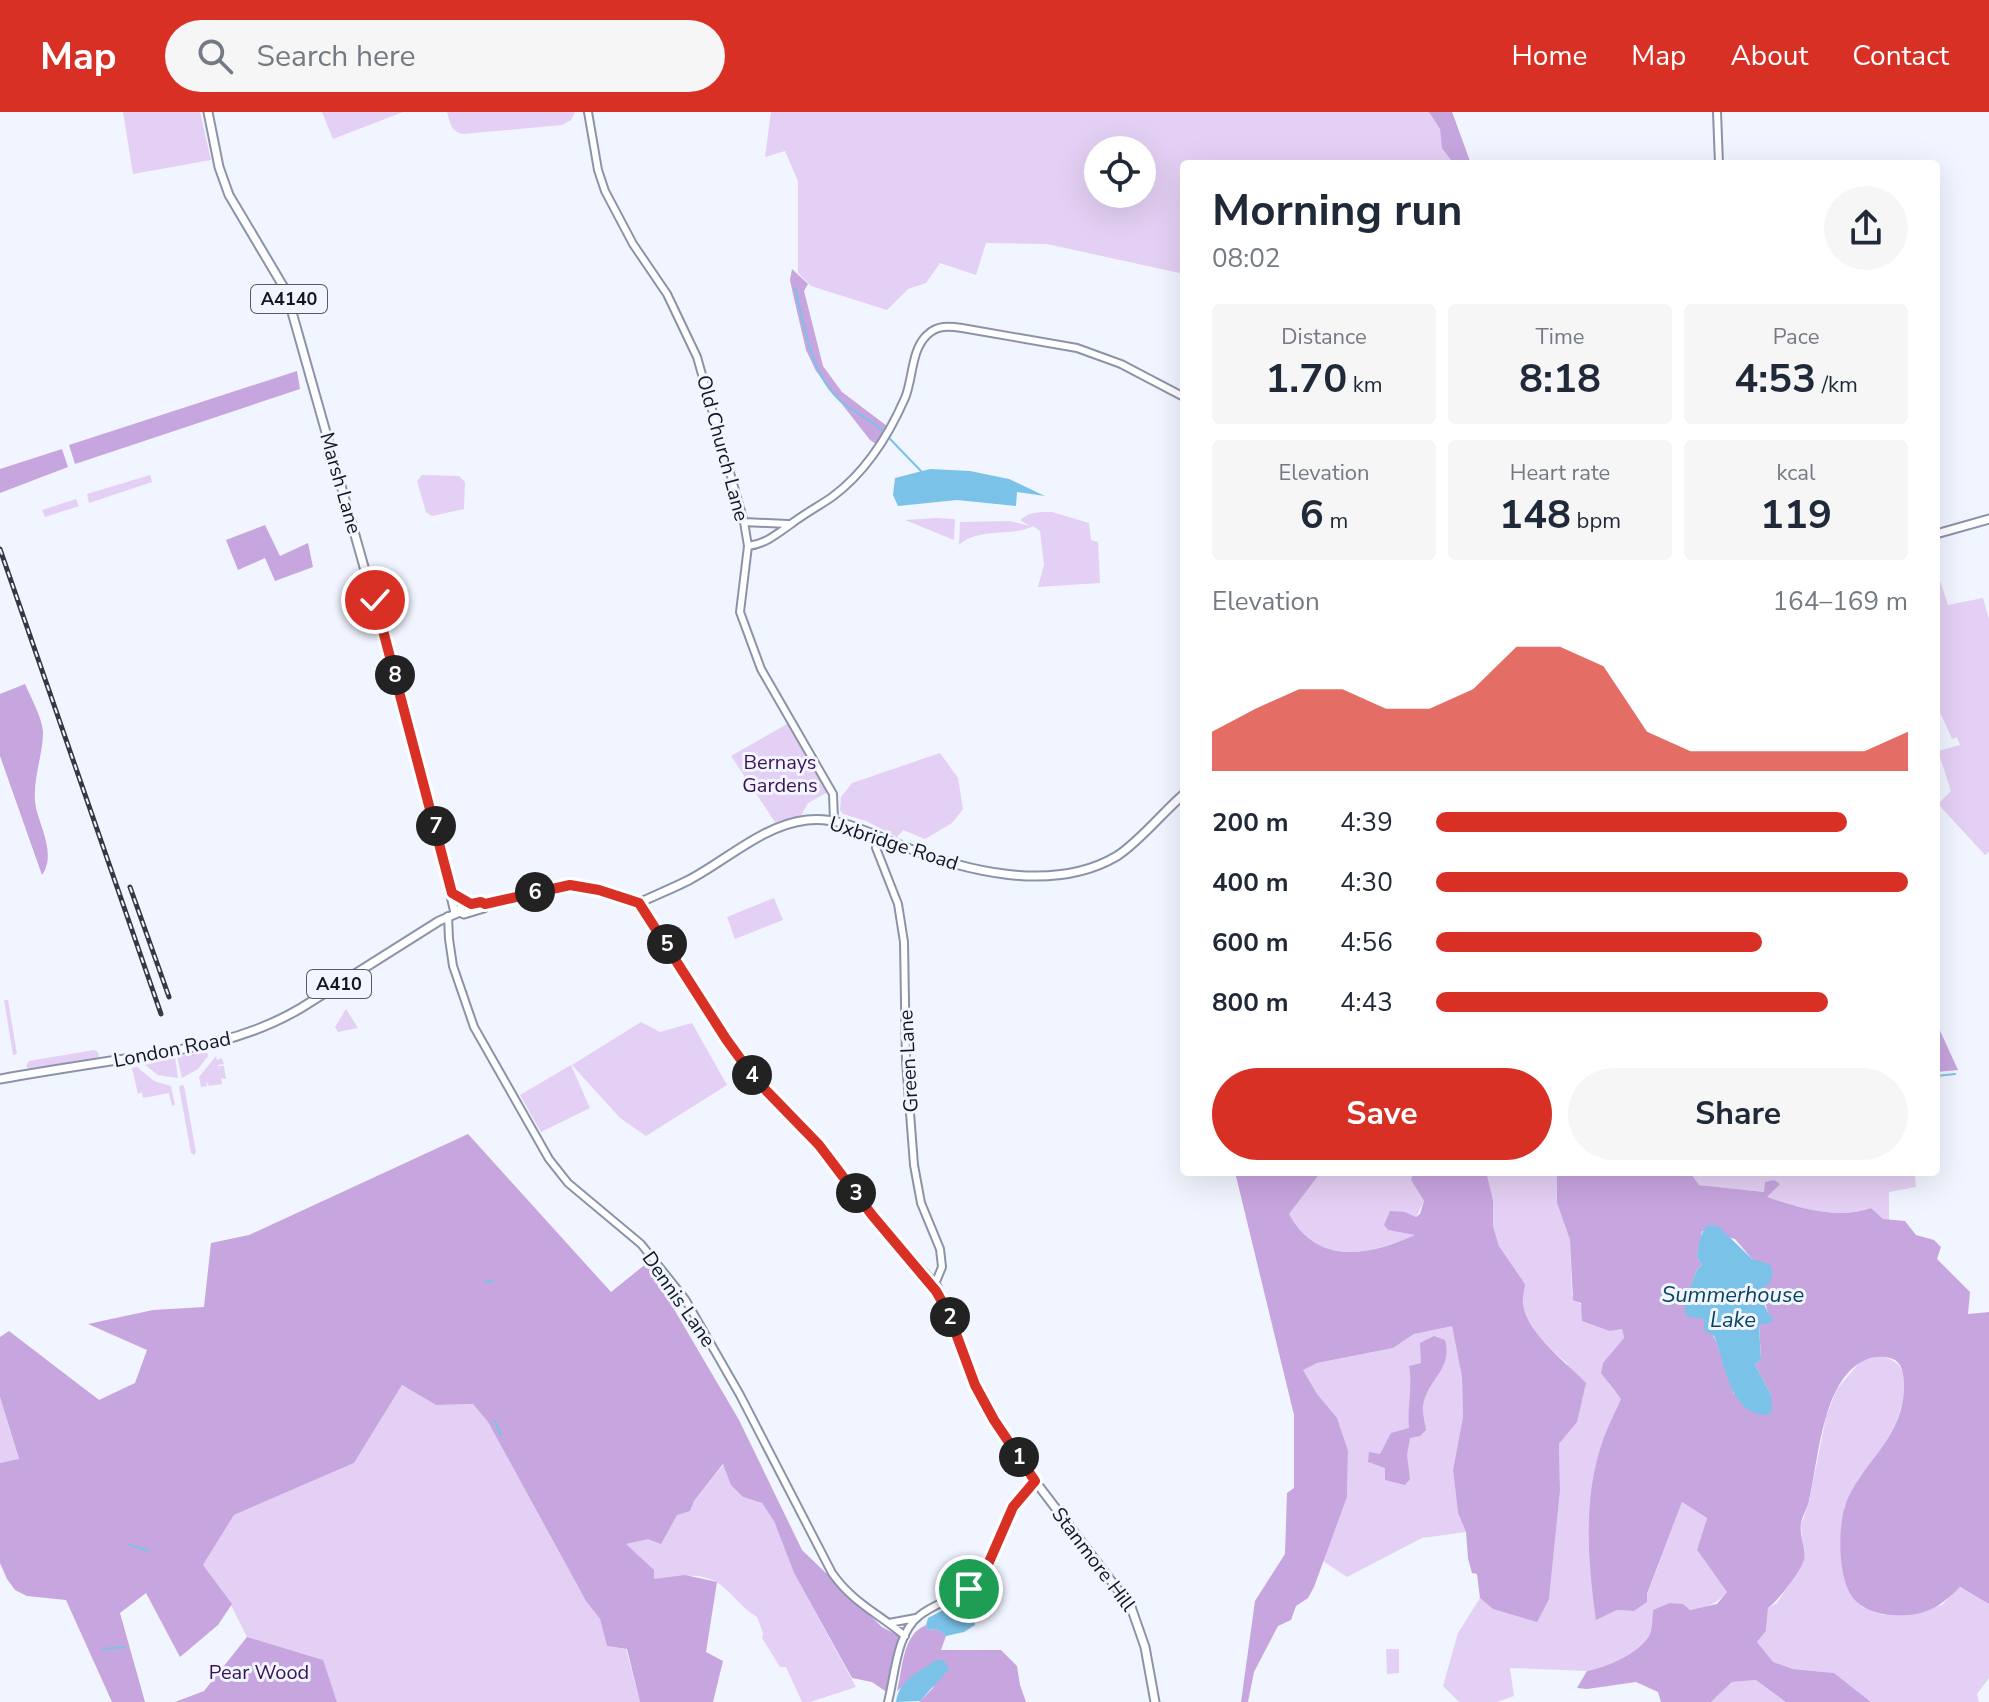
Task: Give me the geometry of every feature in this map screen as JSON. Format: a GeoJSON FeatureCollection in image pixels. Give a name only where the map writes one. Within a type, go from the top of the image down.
{"type":"FeatureCollection","features":[{"type":"Feature","properties":{"kind":"main road","name":"Marsh Lane"},"geometry":{"type":"LineString","coordinates":[[208,112],[219,167],[229,195],[286,291],[384,632],[455,914]]}},
{"type":"Feature","properties":{"kind":"main road"},"geometry":{"type":"LineString","coordinates":[[1940,533],[1989,519]]}},
{"type":"Feature","properties":{"kind":"main road","name":"Uxbridge Road"},"geometry":{"type":"LineString","coordinates":[[639,903],[689,880],[779,827],[805,820],[834,820],[966,866],[1048,876],[1071,873],[1117,855],[1180,798]]}},
{"type":"Feature","properties":{"kind":"main road","name":"A410"},"geometry":{"type":"LineString","coordinates":[[455,914],[461,907],[471,904],[485,904],[570,885],[599,890],[639,903]]}},
{"type":"Feature","properties":{"kind":"main road"},"geometry":{"type":"LineString","coordinates":[[452,893],[471,904]]}},
{"type":"Feature","properties":{"kind":"main road","name":"Stanmore Hill"},"geometry":{"type":"LineString","coordinates":[[639,903],[755,1079],[819,1145],[872,1215],[936,1287],[975,1385],[994,1420],[1035,1481],[1112,1580],[1137,1618],[1155,1702]]}},
{"type":"Feature","properties":{"kind":"main road","name":"A410"},"geometry":{"type":"LineString","coordinates":[[455,914],[484,908],[485,904]]}},
{"type":"Feature","properties":{"kind":"main road","name":"London Road"},"geometry":{"type":"LineString","coordinates":[[0,1079],[184,1050],[247,1034],[279,1021],[455,914]]}},
{"type":"Feature","properties":{"kind":"street","name":"Old Church Lane"},"geometry":{"type":"LineString","coordinates":[[588,112],[599,175],[633,244],[667,294],[697,357],[744,522],[748,546],[740,612],[761,669],[833,794],[834,820]]}},
{"type":"Feature","properties":{"kind":"street"},"geometry":{"type":"LineString","coordinates":[[1717,112],[1719,160]]}},
{"type":"Feature","properties":{"kind":"street"},"geometry":{"type":"LineString","coordinates":[[748,546],[758,545],[791,524],[834,495],[858,473],[877,450],[906,395],[920,345],[927,335],[938,328],[962,328],[1077,348],[1121,364],[1180,395]]}},
{"type":"Feature","properties":{"kind":"street"},"geometry":{"type":"LineString","coordinates":[[744,522],[791,524]]}},
{"type":"Feature","properties":{"kind":"street","name":"Green Lane"},"geometry":{"type":"LineString","coordinates":[[878,837],[876,848],[898,904],[904,942],[906,1061],[914,1165],[921,1203],[938,1240],[942,1264],[936,1287]]}},
{"type":"Feature","properties":{"kind":"street","name":"Dennis Lane"},"geometry":{"type":"LineString","coordinates":[[455,914],[452,963],[474,1027],[549,1159],[568,1183],[641,1244],[685,1299],[740,1395],[832,1573],[870,1612],[905,1636]]}},
{"type":"Feature","properties":{"kind":"street"},"geometry":{"type":"LineString","coordinates":[[889,1623],[916,1618],[962,1594],[979,1579],[1008,1517],[1020,1497],[1035,1481]]}},
{"type":"Feature","properties":{"kind":"street"},"geometry":{"type":"LineString","coordinates":[[888,1702],[905,1636],[916,1618]]}},
{"type":"Feature","properties":{"kind":"green space"},"geometry":{"type":"Polygon","coordinates":[[[123,112],[200,112],[211,160],[133,174],[123,112]]]}},
{"type":"Feature","properties":{"kind":"green space"},"geometry":{"type":"Polygon","coordinates":[[[322,112],[403,112],[333,139],[322,112]]]}},
{"type":"Feature","properties":{"kind":"green space"},"geometry":{"type":"Polygon","coordinates":[[[447,112],[575,112],[571,120],[562,125],[463,134],[453,129],[447,112]]]}},
{"type":"Feature","properties":{"kind":"green space"},"geometry":{"type":"Polygon","coordinates":[[[771,112],[1452,112],[1470,160],[1180,160],[1180,273],[1047,244],[986,243],[976,275],[940,263],[926,283],[908,289],[887,310],[811,286],[798,273],[798,181],[785,151],[765,157],[771,112]]]}},
{"type":"Feature","properties":{"kind":"green space"},"geometry":{"type":"Polygon","coordinates":[[[1429,112],[1452,112],[1470,160],[1451,160],[1442,148],[1440,129],[1429,112]]]}},
{"type":"Feature","properties":{"kind":"green space"},"geometry":{"type":"Polygon","coordinates":[[[792,269],[808,284],[804,291],[823,366],[842,392],[887,426],[876,444],[816,371],[806,350],[790,280],[792,269]]]}},
{"type":"Feature","properties":{"kind":"green space"},"geometry":{"type":"Polygon","coordinates":[[[297,371],[300,389],[75,464],[69,445],[297,371]]]}},
{"type":"Feature","properties":{"kind":"green space"},"geometry":{"type":"Polygon","coordinates":[[[62,449],[68,467],[0,493],[0,469],[62,449]]]}},
{"type":"Feature","properties":{"kind":"green space"},"geometry":{"type":"Polygon","coordinates":[[[150,475],[152,482],[89,503],[87,494],[150,475]]]}},
{"type":"Feature","properties":{"kind":"green space"},"geometry":{"type":"Polygon","coordinates":[[[422,475],[459,476],[465,482],[464,509],[432,516],[426,512],[417,481],[422,475]]]}},
{"type":"Feature","properties":{"kind":"green space"},"geometry":{"type":"Polygon","coordinates":[[[76,499],[79,506],[45,517],[42,510],[76,499]]]}},
{"type":"Feature","properties":{"kind":"green space"},"geometry":{"type":"Polygon","coordinates":[[[1052,512],[1089,523],[1091,540],[1098,542],[1100,583],[1038,587],[1044,565],[1040,531],[1033,526],[976,536],[959,545],[960,522],[1010,521],[1030,526],[1020,520],[1029,514],[1052,512]]]}},
{"type":"Feature","properties":{"kind":"green space"},"geometry":{"type":"Polygon","coordinates":[[[955,519],[954,540],[905,520],[955,519]]]}},
{"type":"Feature","properties":{"kind":"green space"},"geometry":{"type":"Polygon","coordinates":[[[265,525],[280,556],[308,543],[313,567],[275,581],[265,558],[238,570],[226,540],[265,525]]]}},
{"type":"Feature","properties":{"kind":"green space"},"geometry":{"type":"Polygon","coordinates":[[[1940,580],[1948,605],[1983,598],[1989,619],[1989,852],[1985,855],[1940,806],[1940,802],[1951,791],[1940,750],[1960,745],[1957,737],[1952,739],[1940,712],[1940,580]]]}},
{"type":"Feature","properties":{"kind":"green space"},"geometry":{"type":"Polygon","coordinates":[[[25,684],[43,732],[35,798],[48,851],[42,875],[0,756],[0,694],[25,684]]]}},
{"type":"Feature","properties":{"kind":"green space","name":"Bernays Gardens"},"geometry":{"type":"Polygon","coordinates":[[[787,724],[828,792],[808,803],[800,818],[775,822],[731,756],[787,724]]]}},
{"type":"Feature","properties":{"kind":"green space"},"geometry":{"type":"Polygon","coordinates":[[[940,753],[958,778],[963,809],[952,823],[925,839],[903,830],[897,837],[840,810],[841,797],[852,783],[940,753]]]}},
{"type":"Feature","properties":{"kind":"green space"},"geometry":{"type":"Polygon","coordinates":[[[774,898],[783,920],[735,939],[727,917],[774,898]]]}},
{"type":"Feature","properties":{"kind":"green space"},"geometry":{"type":"Polygon","coordinates":[[[4,1000],[8,1000],[17,1054],[13,1055],[4,1000]]]}},
{"type":"Feature","properties":{"kind":"green space"},"geometry":{"type":"Polygon","coordinates":[[[346,1009],[358,1028],[338,1032],[335,1027],[346,1009]]]}},
{"type":"Feature","properties":{"kind":"green space"},"geometry":{"type":"Polygon","coordinates":[[[641,1022],[660,1032],[692,1023],[727,1085],[646,1136],[620,1118],[572,1065],[641,1022]]]}},
{"type":"Feature","properties":{"kind":"green space"},"geometry":{"type":"Polygon","coordinates":[[[1940,1031],[1958,1070],[1940,1072],[1940,1031]]]}},
{"type":"Feature","properties":{"kind":"green space"},"geometry":{"type":"Polygon","coordinates":[[[94,1050],[99,1057],[29,1069],[26,1066],[29,1061],[94,1050]]]}},
{"type":"Feature","properties":{"kind":"green space"},"geometry":{"type":"Polygon","coordinates":[[[207,1052],[208,1056],[198,1069],[182,1078],[177,1056],[207,1052]]]}},
{"type":"Feature","properties":{"kind":"green space"},"geometry":{"type":"Polygon","coordinates":[[[216,1056],[217,1060],[222,1058],[224,1064],[218,1065],[220,1071],[219,1066],[224,1066],[226,1079],[221,1078],[222,1084],[209,1086],[206,1081],[207,1086],[201,1087],[199,1077],[216,1056]]]}},
{"type":"Feature","properties":{"kind":"green space"},"geometry":{"type":"Polygon","coordinates":[[[175,1057],[178,1078],[158,1075],[145,1065],[175,1057]]]}},
{"type":"Feature","properties":{"kind":"green space"},"geometry":{"type":"Polygon","coordinates":[[[571,1065],[590,1108],[541,1132],[520,1095],[571,1065]]]}},
{"type":"Feature","properties":{"kind":"green space"},"geometry":{"type":"Polygon","coordinates":[[[137,1067],[154,1081],[171,1086],[175,1105],[172,1106],[169,1093],[143,1098],[142,1092],[138,1094],[132,1068],[137,1067]]]}},
{"type":"Feature","properties":{"kind":"green space"},"geometry":{"type":"Polygon","coordinates":[[[181,1085],[184,1086],[196,1152],[194,1155],[191,1153],[181,1085]]]}},
{"type":"Feature","properties":{"kind":"green space"},"geometry":{"type":"Polygon","coordinates":[[[468,1134],[611,1292],[647,1263],[739,1420],[802,1550],[882,1627],[899,1636],[888,1693],[872,1682],[852,1678],[794,1573],[774,1521],[762,1503],[743,1497],[731,1485],[723,1464],[694,1501],[690,1511],[677,1515],[661,1544],[648,1539],[626,1544],[654,1570],[654,1579],[685,1575],[717,1582],[706,1652],[723,1661],[713,1702],[640,1702],[627,1649],[607,1646],[600,1619],[586,1601],[488,1422],[473,1404],[436,1405],[402,1385],[354,1463],[234,1515],[203,1565],[232,1604],[218,1625],[180,1657],[146,1593],[120,1613],[145,1702],[112,1702],[66,1600],[27,1596],[15,1590],[0,1563],[0,1463],[19,1459],[0,1397],[0,1337],[9,1331],[99,1400],[135,1383],[147,1350],[88,1324],[153,1310],[204,1307],[211,1243],[249,1235],[468,1134]]]}},
{"type":"Feature","properties":{"kind":"green space"},"geometry":{"type":"Polygon","coordinates":[[[1236,1176],[1318,1176],[1289,1214],[1314,1242],[1345,1252],[1379,1248],[1415,1235],[1388,1230],[1384,1225],[1390,1211],[1416,1217],[1420,1214],[1424,1201],[1411,1180],[1412,1176],[1487,1176],[1493,1200],[1493,1226],[1499,1246],[1525,1284],[1523,1302],[1526,1315],[1540,1337],[1586,1383],[1577,1422],[1559,1444],[1560,1491],[1549,1599],[1537,1622],[1493,1609],[1480,1598],[1477,1574],[1472,1573],[1466,1532],[1458,1513],[1453,1470],[1463,1417],[1462,1377],[1452,1326],[1414,1334],[1393,1348],[1317,1363],[1303,1370],[1317,1394],[1337,1418],[1348,1451],[1347,1497],[1314,1587],[1308,1598],[1296,1606],[1291,1620],[1278,1626],[1254,1672],[1248,1702],[1241,1702],[1255,1601],[1285,1554],[1287,1493],[1294,1488],[1294,1415],[1236,1176]]]}},
{"type":"Feature","properties":{"kind":"green space"},"geometry":{"type":"Polygon","coordinates":[[[1318,1176],[1412,1176],[1411,1180],[1424,1201],[1416,1217],[1405,1212],[1388,1230],[1416,1235],[1362,1251],[1345,1252],[1313,1242],[1288,1214],[1318,1176]]]}},
{"type":"Feature","properties":{"kind":"green space"},"geometry":{"type":"Polygon","coordinates":[[[1487,1176],[1556,1176],[1557,1203],[1570,1240],[1572,1296],[1604,1328],[1610,1331],[1622,1329],[1624,1338],[1608,1383],[1621,1399],[1601,1446],[1596,1619],[1617,1610],[1634,1611],[1647,1602],[1682,1502],[1707,1518],[1697,1550],[1727,1592],[1703,1607],[1653,1610],[1652,1627],[1644,1643],[1613,1663],[1587,1671],[1510,1668],[1514,1696],[1497,1702],[1459,1702],[1443,1686],[1458,1633],[1480,1598],[1493,1609],[1549,1598],[1560,1491],[1559,1444],[1577,1422],[1567,1363],[1547,1345],[1525,1313],[1525,1284],[1499,1246],[1493,1226],[1493,1200],[1487,1176]]]}},
{"type":"Feature","properties":{"kind":"green space"},"geometry":{"type":"Polygon","coordinates":[[[1556,1176],[1693,1176],[1699,1185],[1764,1192],[1765,1182],[1774,1180],[1780,1184],[1767,1197],[1792,1205],[1832,1213],[1871,1208],[1883,1219],[1905,1221],[1916,1235],[1934,1240],[1941,1247],[1937,1259],[1970,1292],[1968,1314],[1989,1312],[1989,1604],[1960,1587],[1944,1601],[1921,1613],[1886,1614],[1861,1605],[1848,1589],[1840,1549],[1844,1508],[1856,1484],[1891,1434],[1902,1404],[1904,1383],[1900,1365],[1889,1358],[1874,1357],[1855,1366],[1842,1380],[1832,1399],[1820,1441],[1809,1501],[1802,1518],[1804,1560],[1788,1586],[1768,1608],[1766,1631],[1757,1642],[1773,1662],[1793,1669],[1834,1673],[1871,1702],[1786,1702],[1756,1680],[1732,1682],[1711,1702],[1661,1702],[1658,1692],[1636,1682],[1577,1688],[1587,1671],[1621,1659],[1644,1643],[1651,1630],[1653,1610],[1670,1603],[1683,1604],[1690,1610],[1717,1604],[1727,1592],[1697,1550],[1707,1518],[1682,1502],[1647,1594],[1647,1602],[1634,1611],[1617,1610],[1596,1620],[1589,1554],[1589,1510],[1601,1446],[1621,1399],[1601,1373],[1603,1363],[1624,1338],[1622,1329],[1610,1331],[1582,1321],[1581,1303],[1573,1300],[1570,1240],[1557,1203],[1556,1176]],[[1702,1231],[1697,1257],[1702,1265],[1697,1269],[1692,1284],[1734,1394],[1771,1395],[1755,1364],[1761,1360],[1759,1324],[1768,1314],[1762,1288],[1773,1272],[1752,1259],[1735,1239],[1702,1231]]]}},
{"type":"Feature","properties":{"kind":"green space"},"geometry":{"type":"Polygon","coordinates":[[[1693,1176],[1915,1176],[1916,1187],[1889,1192],[1889,1220],[1883,1219],[1871,1208],[1831,1213],[1791,1205],[1766,1197],[1765,1182],[1765,1192],[1699,1185],[1693,1176]]]}},
{"type":"Feature","properties":{"kind":"green space"},"geometry":{"type":"Polygon","coordinates":[[[1452,1325],[1462,1377],[1463,1417],[1453,1470],[1458,1513],[1466,1532],[1422,1538],[1347,1577],[1323,1561],[1347,1497],[1348,1451],[1302,1370],[1317,1363],[1393,1348],[1414,1334],[1452,1325]]]}},
{"type":"Feature","properties":{"kind":"green space"},"geometry":{"type":"Polygon","coordinates":[[[1434,1336],[1445,1340],[1446,1358],[1423,1405],[1426,1430],[1420,1436],[1410,1438],[1407,1455],[1410,1479],[1405,1485],[1385,1480],[1385,1468],[1368,1462],[1369,1452],[1380,1454],[1391,1433],[1409,1428],[1409,1366],[1421,1363],[1420,1343],[1434,1336]]]}},
{"type":"Feature","properties":{"kind":"green space"},"geometry":{"type":"Polygon","coordinates":[[[1880,1356],[1895,1362],[1903,1373],[1902,1404],[1889,1436],[1844,1508],[1852,1596],[1862,1607],[1883,1615],[1942,1605],[1959,1587],[1989,1604],[1989,1678],[1977,1694],[1979,1702],[1871,1702],[1834,1673],[1793,1669],[1772,1662],[1757,1642],[1766,1631],[1768,1608],[1777,1603],[1804,1561],[1801,1525],[1809,1502],[1826,1417],[1837,1389],[1861,1361],[1880,1356]]]}},
{"type":"Feature","properties":{"kind":"green space"},"geometry":{"type":"Polygon","coordinates":[[[402,1385],[436,1405],[473,1404],[488,1422],[586,1601],[600,1619],[607,1646],[626,1649],[640,1702],[337,1702],[322,1660],[247,1637],[231,1605],[203,1565],[234,1515],[354,1463],[402,1385]]]}},
{"type":"Feature","properties":{"kind":"green space"},"geometry":{"type":"Polygon","coordinates":[[[0,1397],[19,1460],[0,1463],[0,1397]]]}},
{"type":"Feature","properties":{"kind":"green space"},"geometry":{"type":"Polygon","coordinates":[[[724,1464],[743,1497],[762,1503],[774,1521],[794,1573],[856,1687],[802,1702],[786,1667],[780,1667],[762,1638],[757,1617],[728,1591],[703,1577],[654,1580],[625,1544],[648,1538],[677,1514],[690,1511],[694,1501],[724,1464]]]}},
{"type":"Feature","properties":{"kind":"green space"},"geometry":{"type":"Polygon","coordinates":[[[926,1625],[928,1630],[937,1629],[946,1636],[941,1650],[1001,1650],[1017,1666],[1026,1702],[919,1702],[933,1688],[939,1659],[897,1691],[908,1644],[912,1636],[926,1625]]]}},
{"type":"Feature","properties":{"kind":"green space","name":"Pear Wood"},"geometry":{"type":"Polygon","coordinates":[[[247,1637],[323,1660],[337,1702],[175,1702],[204,1691],[247,1637]]]}},
{"type":"Feature","properties":{"kind":"green space"},"geometry":{"type":"Polygon","coordinates":[[[1386,1649],[1399,1649],[1399,1673],[1387,1674],[1386,1649]]]}},
{"type":"Feature","properties":{"kind":"green space"},"geometry":{"type":"Polygon","coordinates":[[[1756,1680],[1790,1702],[1711,1702],[1732,1682],[1756,1680]]]}},
{"type":"Feature","properties":{"kind":"water"},"geometry":{"type":"Polygon","coordinates":[[[930,469],[970,471],[1009,479],[1045,496],[1017,492],[1016,506],[957,500],[898,506],[893,495],[895,478],[930,469]]]}},
{"type":"Feature","properties":{"kind":"water","name":"Summerhouse Lake"},"geometry":{"type":"Polygon","coordinates":[[[1708,1225],[1718,1226],[1752,1259],[1769,1264],[1773,1272],[1769,1284],[1762,1288],[1764,1305],[1773,1319],[1759,1325],[1761,1360],[1755,1364],[1771,1395],[1772,1411],[1767,1415],[1754,1412],[1736,1397],[1714,1336],[1704,1330],[1704,1319],[1687,1316],[1684,1305],[1697,1269],[1702,1265],[1697,1257],[1698,1248],[1708,1225]]]}},
{"type":"Feature","properties":{"kind":"water"},"geometry":{"type":"Polygon","coordinates":[[[972,1595],[975,1625],[964,1632],[946,1636],[937,1629],[928,1630],[928,1618],[972,1595]]]}},
{"type":"Feature","properties":{"kind":"water"},"geometry":{"type":"Polygon","coordinates":[[[938,1659],[945,1662],[949,1669],[920,1701],[896,1702],[906,1681],[938,1659]]]}},
{"type":"Feature","properties":{"kind":"waterway"},"geometry":{"type":"LineString","coordinates":[[795,288],[811,353],[826,383],[848,407],[884,432]]}},
{"type":"Feature","properties":{"kind":"waterway"},"geometry":{"type":"LineString","coordinates":[[890,439],[921,471]]}},
{"type":"Feature","properties":{"kind":"waterway"},"geometry":{"type":"LineString","coordinates":[[1940,1076],[1955,1074]]}},
{"type":"Feature","properties":{"kind":"waterway"},"geometry":{"type":"LineString","coordinates":[[486,1281],[493,1281]]}},
{"type":"Feature","properties":{"kind":"waterway"},"geometry":{"type":"LineString","coordinates":[[495,1421],[501,1435]]}},
{"type":"Feature","properties":{"kind":"waterway"},"geometry":{"type":"LineString","coordinates":[[130,1545],[149,1551]]}},
{"type":"Feature","properties":{"kind":"waterway"},"geometry":{"type":"LineString","coordinates":[[103,1649],[124,1647]]}},
{"type":"Feature","properties":{"kind":"railway"},"geometry":{"type":"LineString","coordinates":[[0,549],[161,1014]]}},
{"type":"Feature","properties":{"kind":"railway"},"geometry":{"type":"LineString","coordinates":[[130,887],[169,997]]}},
{"type":"Feature","properties":{"kind":"route"},"geometry":{"type":"LineString","coordinates":[[375,600],[432,807],[452,893],[471,904],[485,904],[562,885],[574,885],[639,903],[755,1079],[819,1145],[872,1215],[924,1274],[944,1304],[975,1385],[994,1420],[1035,1481],[1013,1507],[986,1569],[969,1589]]}}]}
